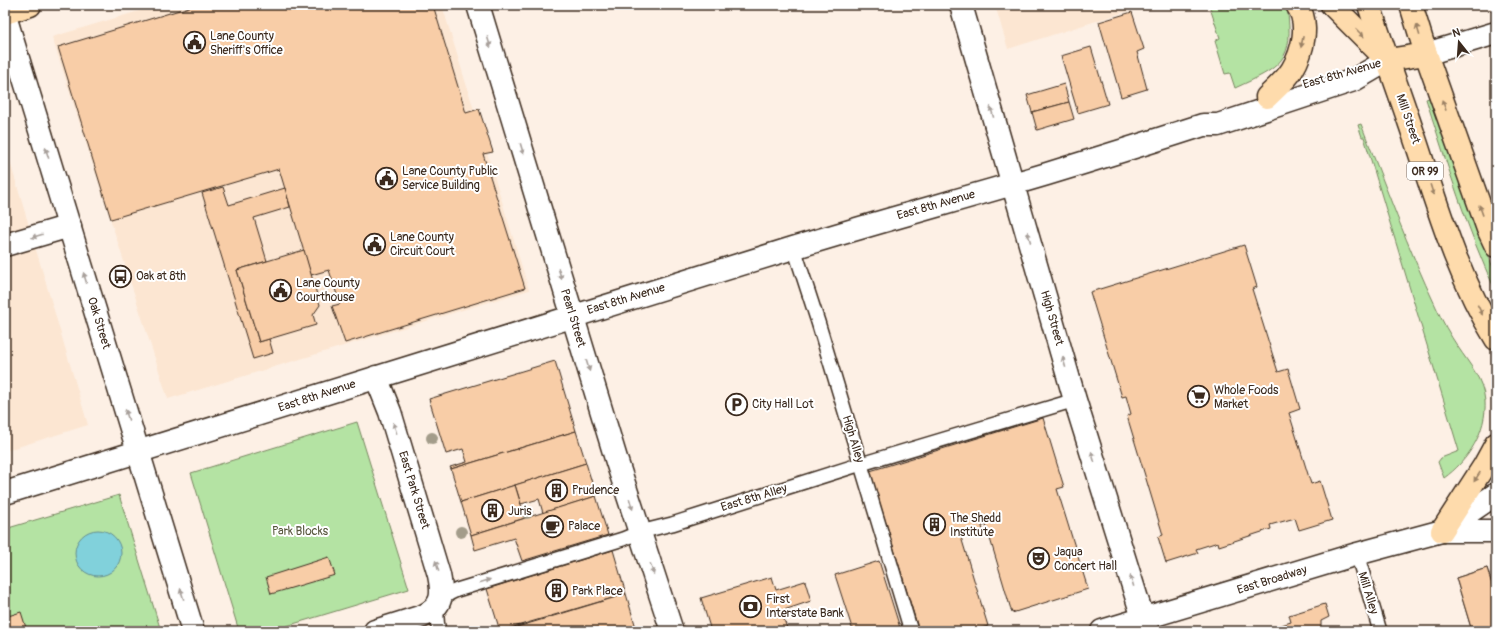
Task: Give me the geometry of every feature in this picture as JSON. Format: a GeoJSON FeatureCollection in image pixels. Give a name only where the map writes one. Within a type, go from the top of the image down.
{"type":"FeatureCollection","features":[{"type":"Feature","properties":{"kind":"main road"},"geometry":{"type":"LineString","coordinates":[[5,13],[30,5]]}},
{"type":"Feature","properties":{"kind":"main road"},"geometry":{"type":"LineString","coordinates":[[1267,97],[1292,70],[1300,51],[1304,26],[1302,14],[1297,5]]}},
{"type":"Feature","properties":{"kind":"main road","name":"Mill Street"},"geometry":{"type":"LineString","coordinates":[[1332,5],[1388,60],[1443,223],[1466,280],[1496,338]]}},
{"type":"Feature","properties":{"kind":"main road","name":"OR 99"},"geometry":{"type":"LineString","coordinates":[[1369,5],[1388,60]]}},
{"type":"Feature","properties":{"kind":"main road"},"geometry":{"type":"LineString","coordinates":[[1410,5],[1488,229],[1496,246]]}},
{"type":"Feature","properties":{"kind":"main road"},"geometry":{"type":"LineString","coordinates":[[1388,60],[1426,54]]}},
{"type":"Feature","properties":{"kind":"main road"},"geometry":{"type":"LineString","coordinates":[[1442,531],[1484,466],[1496,444]]}},
{"type":"Feature","properties":{"kind":"street","name":"Pearl Street"},"geometry":{"type":"LineString","coordinates":[[478,5],[613,448],[672,631]]}},
{"type":"Feature","properties":{"kind":"street","name":"High Street"},"geometry":{"type":"LineString","coordinates":[[961,5],[1075,400],[1145,625]]}},
{"type":"Feature","properties":{"kind":"street","name":"Oak Street"},"geometry":{"type":"LineString","coordinates":[[5,16],[193,631]]}},
{"type":"Feature","properties":{"kind":"street"},"geometry":{"type":"LineString","coordinates":[[1426,54],[1496,33]]}},
{"type":"Feature","properties":{"kind":"street","name":"East 8th Avenue"},"geometry":{"type":"LineString","coordinates":[[1204,126],[1226,110],[1348,70],[1388,60]]}},
{"type":"Feature","properties":{"kind":"street","name":"East 8th Avenue"},"geometry":{"type":"LineString","coordinates":[[5,493],[139,453],[794,248],[1204,126],[1218,125],[1354,80],[1388,60]]}},
{"type":"Feature","properties":{"kind":"street"},"geometry":{"type":"LineString","coordinates":[[5,246],[70,226]]}},
{"type":"Feature","properties":{"kind":"street","name":"East Park Street"},"geometry":{"type":"LineString","coordinates":[[376,378],[390,412],[439,575],[442,592],[438,604]]}},
{"type":"Feature","properties":{"kind":"street","name":"East Broadway"},"geometry":{"type":"LineString","coordinates":[[1442,531],[1496,494]]}},
{"type":"Feature","properties":{"kind":"street","name":"East Broadway"},"geometry":{"type":"LineString","coordinates":[[1102,631],[1145,625],[1357,554],[1442,531],[1496,532]]}},
{"type":"Feature","properties":{"kind":"street"},"geometry":{"type":"LineString","coordinates":[[375,631],[423,616],[430,613],[438,604]]}},
{"type":"Feature","properties":{"kind":"lane","name":"High Alley"},"geometry":{"type":"LineString","coordinates":[[794,248],[911,631]]}},
{"type":"Feature","properties":{"kind":"lane","name":"East 8th Alley"},"geometry":{"type":"LineString","coordinates":[[438,604],[446,595],[457,590],[861,464],[1075,400]]}},
{"type":"Feature","properties":{"kind":"lane","name":"Mill Alley"},"geometry":{"type":"LineString","coordinates":[[1357,554],[1380,631]]}},
{"type":"Feature","properties":{"kind":"lane"},"geometry":{"type":"LineString","coordinates":[[438,604],[437,616],[439,631]]}},
{"type":"Feature","properties":{"kind":"shaded area","name":"Lane County Public Service Building"},"geometry":{"type":"Polygon","coordinates":[[[159,5],[442,5],[529,290],[168,399],[52,37],[159,5]]]}},
{"type":"Feature","properties":{"kind":"shaded area"},"geometry":{"type":"Polygon","coordinates":[[[995,5],[1147,5],[1008,49],[995,5]]]}},
{"type":"Feature","properties":{"kind":"shaded area"},"geometry":{"type":"Polygon","coordinates":[[[5,145],[88,425],[5,451],[5,145]]]}},
{"type":"Feature","properties":{"kind":"green space"},"geometry":{"type":"Polygon","coordinates":[[[1209,5],[1286,5],[1289,25],[1289,39],[1286,51],[1281,60],[1264,74],[1235,88],[1230,73],[1225,74],[1215,41],[1220,38],[1209,5]]]}},
{"type":"Feature","properties":{"kind":"green space"},"geometry":{"type":"Polygon","coordinates":[[[1434,96],[1473,215],[1492,265],[1496,271],[1496,292],[1467,221],[1426,99],[1434,96]]]}},
{"type":"Feature","properties":{"kind":"green space"},"geometry":{"type":"Polygon","coordinates":[[[1361,124],[1397,216],[1443,323],[1475,372],[1484,393],[1485,412],[1479,434],[1468,454],[1461,463],[1444,478],[1438,462],[1441,458],[1459,451],[1364,137],[1362,137],[1358,125],[1361,124]]]}},
{"type":"Feature","properties":{"kind":"green space","name":"Park Blocks"},"geometry":{"type":"Polygon","coordinates":[[[357,422],[409,589],[270,631],[239,631],[191,473],[357,422]]]}},
{"type":"Feature","properties":{"kind":"green space"},"geometry":{"type":"Polygon","coordinates":[[[119,495],[161,631],[5,631],[5,529],[119,495]]]}},
{"type":"Feature","properties":{"kind":"water"},"geometry":{"type":"Polygon","coordinates":[[[93,530],[103,530],[111,534],[117,540],[121,548],[121,558],[117,566],[111,572],[103,576],[93,576],[85,572],[79,566],[75,558],[75,548],[79,540],[85,534],[93,530]]]}},
{"type":"Feature","properties":{"kind":"building","name":"Lane County Public Service Building"},"geometry":{"type":"Polygon","coordinates":[[[196,5],[433,5],[466,113],[479,109],[493,152],[483,154],[525,288],[345,343],[332,306],[340,304],[329,270],[311,275],[279,169],[111,219],[58,47],[196,5]]]}},
{"type":"Feature","properties":{"kind":"building"},"geometry":{"type":"Polygon","coordinates":[[[1132,12],[1144,49],[1137,52],[1147,89],[1121,97],[1099,22],[1132,12]]]}},
{"type":"Feature","properties":{"kind":"building"},"geometry":{"type":"Polygon","coordinates":[[[1091,47],[1108,104],[1078,113],[1061,56],[1091,47]]]}},
{"type":"Feature","properties":{"kind":"building"},"geometry":{"type":"Polygon","coordinates":[[[1064,84],[1069,102],[1032,112],[1027,95],[1064,84]]]}},
{"type":"Feature","properties":{"kind":"building"},"geometry":{"type":"Polygon","coordinates":[[[1069,102],[1074,119],[1037,130],[1032,112],[1069,102]]]}},
{"type":"Feature","properties":{"kind":"building"},"geometry":{"type":"Polygon","coordinates":[[[223,187],[229,205],[285,188],[290,207],[254,218],[267,261],[237,270],[259,342],[269,339],[273,353],[253,359],[202,193],[223,187]]]}},
{"type":"Feature","properties":{"kind":"building"},"geometry":{"type":"Polygon","coordinates":[[[1244,245],[1257,287],[1252,289],[1278,372],[1288,369],[1300,409],[1289,413],[1311,484],[1320,481],[1332,520],[1299,530],[1295,518],[1270,525],[1271,529],[1219,546],[1218,542],[1196,549],[1198,553],[1166,563],[1158,537],[1163,535],[1127,416],[1131,414],[1126,396],[1122,397],[1090,292],[1244,245]]]}},
{"type":"Feature","properties":{"kind":"building","name":"Lane County Courthouse"},"geometry":{"type":"Polygon","coordinates":[[[304,250],[320,305],[313,315],[316,325],[259,342],[237,270],[304,250]]]}},
{"type":"Feature","properties":{"kind":"building"},"geometry":{"type":"Polygon","coordinates":[[[555,361],[576,431],[451,469],[450,467],[467,462],[463,449],[446,454],[429,399],[555,361]]]}},
{"type":"Feature","properties":{"kind":"building","name":"The Shedd Institute"},"geometry":{"type":"Polygon","coordinates":[[[1043,418],[1064,487],[1057,489],[1088,589],[1012,613],[986,525],[982,526],[983,531],[961,537],[988,626],[971,631],[919,631],[870,471],[1043,418]]]}},
{"type":"Feature","properties":{"kind":"building"},"geometry":{"type":"Polygon","coordinates":[[[576,431],[586,463],[461,502],[451,469],[576,431]]]}},
{"type":"Feature","properties":{"kind":"building","name":"Prudence"},"geometry":{"type":"Polygon","coordinates":[[[586,463],[596,496],[543,513],[539,499],[521,504],[515,485],[586,463]]]}},
{"type":"Feature","properties":{"kind":"building","name":"Juris"},"geometry":{"type":"Polygon","coordinates":[[[515,485],[525,518],[471,535],[461,502],[515,485]]]}},
{"type":"Feature","properties":{"kind":"building","name":"Palace"},"geometry":{"type":"Polygon","coordinates":[[[596,496],[608,535],[522,561],[514,538],[475,550],[471,535],[596,496]]]}},
{"type":"Feature","properties":{"kind":"building","name":"Park Place"},"geometry":{"type":"Polygon","coordinates":[[[613,550],[626,594],[500,631],[487,589],[613,550]]]}},
{"type":"Feature","properties":{"kind":"building"},"geometry":{"type":"Polygon","coordinates":[[[329,557],[335,575],[271,594],[266,577],[329,557]]]}},
{"type":"Feature","properties":{"kind":"building"},"geometry":{"type":"Polygon","coordinates":[[[879,561],[901,631],[853,631],[835,575],[879,561]]]}},
{"type":"Feature","properties":{"kind":"building"},"geometry":{"type":"Polygon","coordinates":[[[1487,568],[1496,598],[1496,631],[1472,631],[1456,578],[1487,568]]]}},
{"type":"Feature","properties":{"kind":"building"},"geometry":{"type":"Polygon","coordinates":[[[1487,568],[1496,598],[1496,631],[1472,631],[1456,578],[1487,568]]]}},
{"type":"Feature","properties":{"kind":"building","name":"First Interstate Bank"},"geometry":{"type":"Polygon","coordinates":[[[772,577],[776,590],[805,581],[811,601],[781,611],[788,631],[711,631],[701,598],[772,577]]]}},
{"type":"Feature","properties":{"kind":"building"},"geometry":{"type":"Polygon","coordinates":[[[626,594],[637,631],[504,631],[626,594]]]}},
{"type":"Feature","properties":{"kind":"building"},"geometry":{"type":"Polygon","coordinates":[[[1325,604],[1329,617],[1321,621],[1321,631],[1277,631],[1275,627],[1291,622],[1289,615],[1325,604]]]}},
{"type":"Feature","properties":{"kind":"building"},"geometry":{"type":"Polygon","coordinates":[[[21,612],[27,631],[7,631],[5,617],[21,612]]]}},
{"type":"Feature","properties":{"kind":"place","name":"Lane County Sheriff's Office"},"geometry":{"type":"Point","coordinates":[194,43]}},
{"type":"Feature","properties":{"kind":"place","name":"Lane County Public Service Building"},"geometry":{"type":"Point","coordinates":[386,178]}},
{"type":"Feature","properties":{"kind":"place","name":"Lane County Circuit Court"},"geometry":{"type":"Point","coordinates":[375,244]}},
{"type":"Feature","properties":{"kind":"place","name":"Oak at 8th"},"geometry":{"type":"Point","coordinates":[121,276]}},
{"type":"Feature","properties":{"kind":"place","name":"Lane County Courthouse"},"geometry":{"type":"Point","coordinates":[280,290]}},
{"type":"Feature","properties":{"kind":"place","name":"Whole Foods Market"},"geometry":{"type":"Point","coordinates":[1198,397]}},
{"type":"Feature","properties":{"kind":"place","name":"City Hall Lot"},"geometry":{"type":"Point","coordinates":[736,404]}},
{"type":"Feature","properties":{"kind":"place","name":"Prudence"},"geometry":{"type":"Point","coordinates":[556,490]}},
{"type":"Feature","properties":{"kind":"place","name":"Juris"},"geometry":{"type":"Point","coordinates":[493,511]}},
{"type":"Feature","properties":{"kind":"place","name":"The Shedd Institute"},"geometry":{"type":"Point","coordinates":[935,525]}},
{"type":"Feature","properties":{"kind":"place","name":"Palace"},"geometry":{"type":"Point","coordinates":[552,526]}},
{"type":"Feature","properties":{"kind":"place","name":"Jaqua Concert Hall"},"geometry":{"type":"Point","coordinates":[1038,559]}},
{"type":"Feature","properties":{"kind":"place","name":"Park Place"},"geometry":{"type":"Point","coordinates":[557,591]}},
{"type":"Feature","properties":{"kind":"place","name":"First Interstate Bank"},"geometry":{"type":"Point","coordinates":[750,606]}}]}
